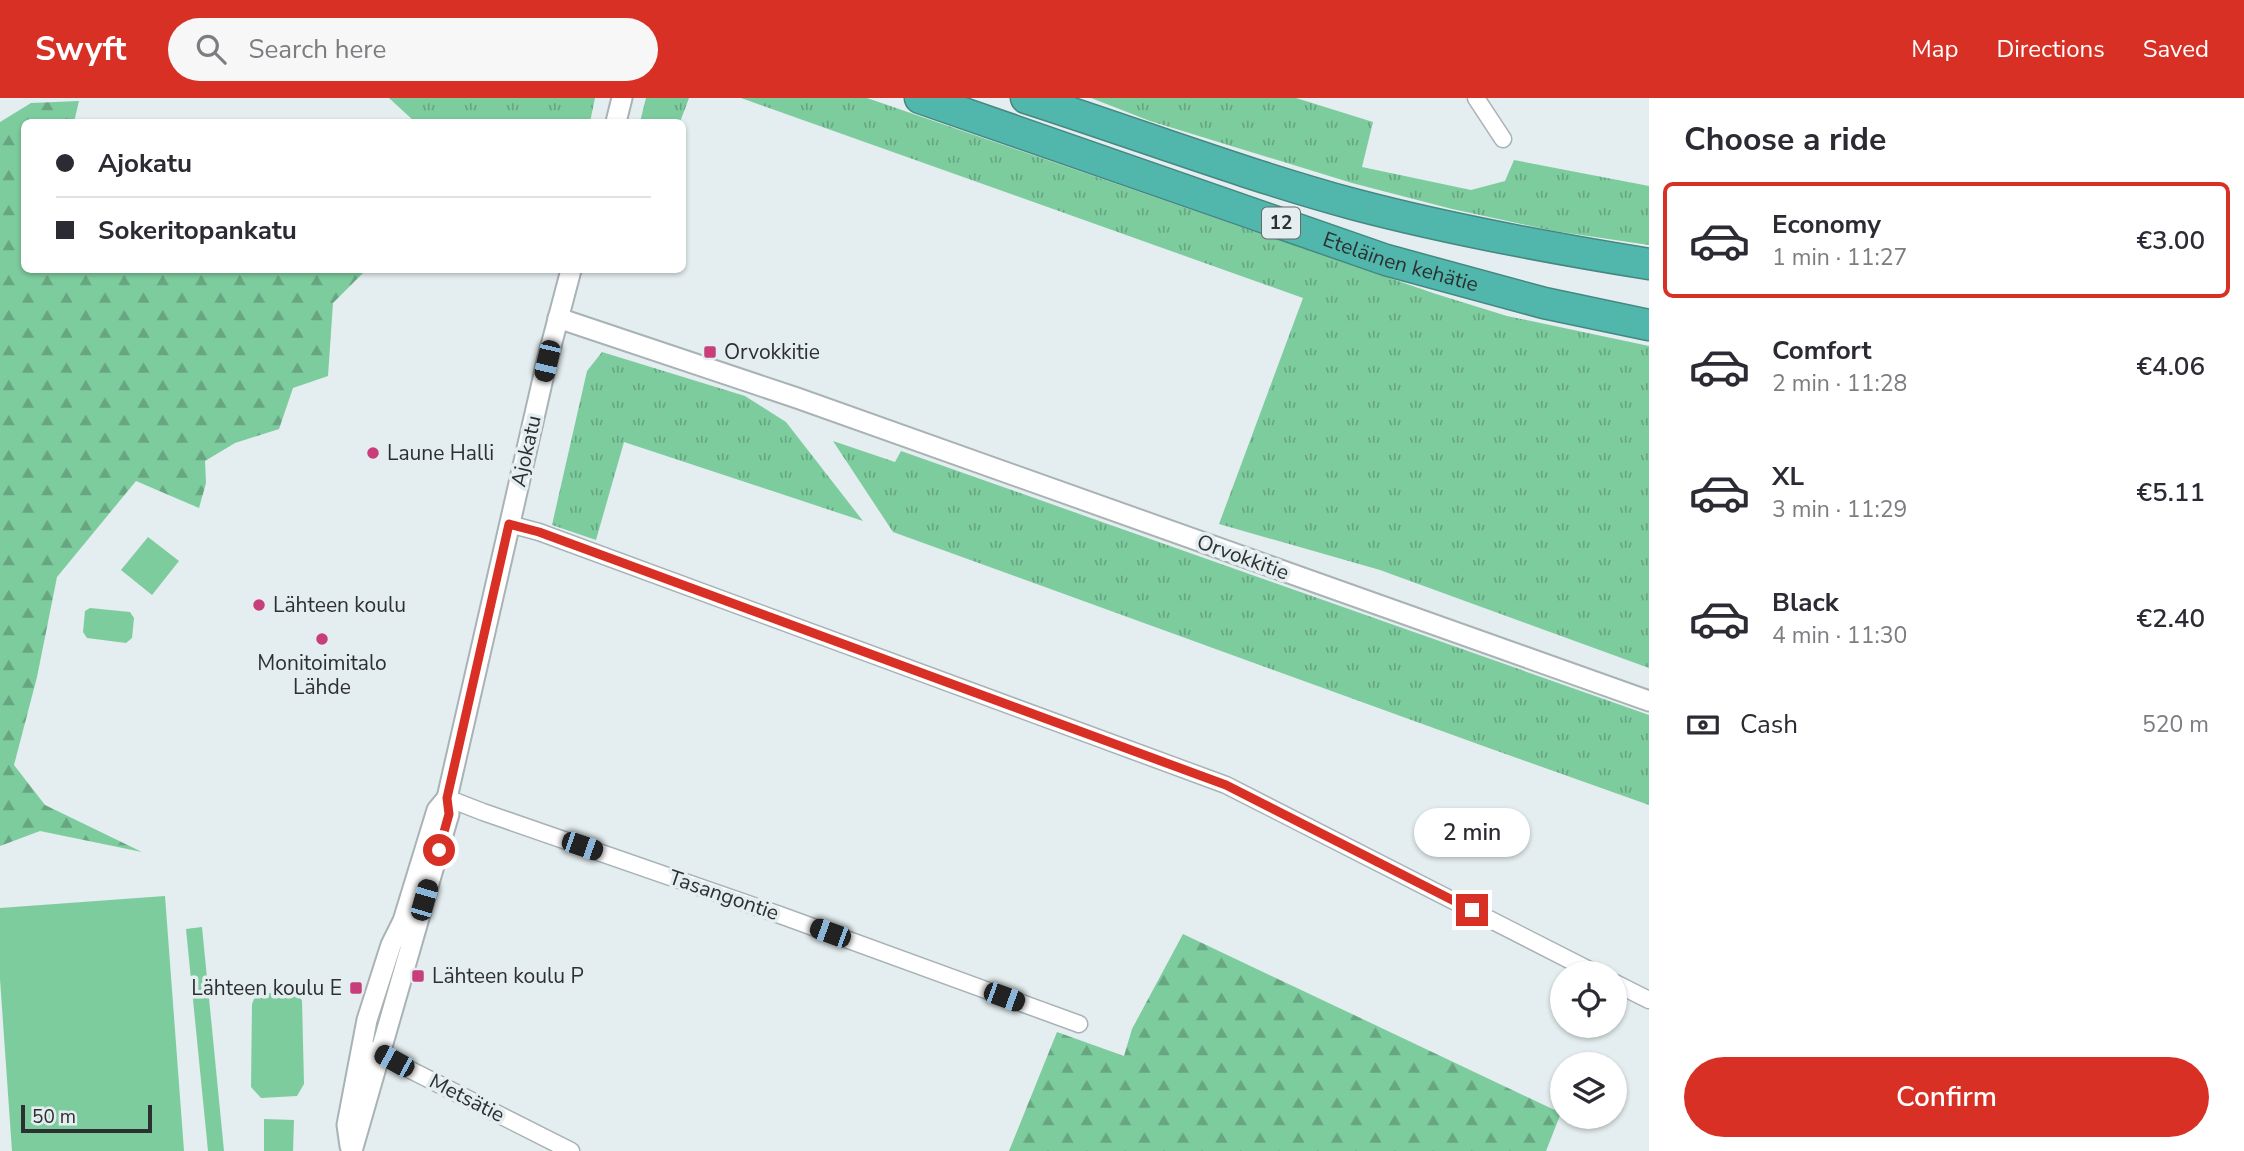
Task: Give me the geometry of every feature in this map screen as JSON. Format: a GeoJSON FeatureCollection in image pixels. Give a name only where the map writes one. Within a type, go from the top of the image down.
{"type":"FeatureCollection","features":[{"type":"Feature","properties":{"kind":"highway","name":"Eteläinen kehätie"},"geometry":{"type":"LineString","coordinates":[[920,98],[1385,260],[1520,298],[1649,325]]}},
{"type":"Feature","properties":{"kind":"highway","name":"Eteläinen kehätie"},"geometry":{"type":"LineString","coordinates":[[1029,98],[1186,153],[1353,204],[1544,247],[1649,264]]}},
{"type":"Feature","properties":{"kind":"street"},"geometry":{"type":"LineString","coordinates":[[617,119],[622,98]]}},
{"type":"Feature","properties":{"kind":"street"},"geometry":{"type":"LineString","coordinates":[[1476,98],[1503,139]]}},
{"type":"Feature","properties":{"kind":"street","name":"Ajokatu"},"geometry":{"type":"LineString","coordinates":[[351,1151],[371,1049],[376,991],[391,945],[403,921],[437,810],[447,798],[509,524],[570,273]]}},
{"type":"Feature","properties":{"kind":"street","name":"Orvokkitie"},"geometry":{"type":"LineString","coordinates":[[558,318],[838,413],[1649,701]]}},
{"type":"Feature","properties":{"kind":"street"},"geometry":{"type":"LineString","coordinates":[[509,524],[539,532],[1226,785],[1571,961]]}},
{"type":"Feature","properties":{"kind":"street","name":"Tasangontie"},"geometry":{"type":"LineString","coordinates":[[447,798],[1079,1024]]}},
{"type":"Feature","properties":{"kind":"street"},"geometry":{"type":"LineString","coordinates":[[1627,989],[1649,1000]]}},
{"type":"Feature","properties":{"kind":"street","name":"Metsätie"},"geometry":{"type":"LineString","coordinates":[[371,1049],[571,1151]]}},
{"type":"Feature","properties":{"kind":"green space"},"geometry":{"type":"Polygon","coordinates":[[[389,98],[595,98],[591,119],[412,119],[389,98]]]}},
{"type":"Feature","properties":{"kind":"green space"},"geometry":{"type":"Polygon","coordinates":[[[646,98],[689,98],[681,119],[641,119],[646,98]]]}},
{"type":"Feature","properties":{"kind":"green space"},"geometry":{"type":"Polygon","coordinates":[[[741,98],[867,98],[1436,294],[1507,316],[1649,346],[1649,668],[1380,570],[1219,524],[1303,298],[741,98]]]}},
{"type":"Feature","properties":{"kind":"green space"},"geometry":{"type":"Polygon","coordinates":[[[1091,98],[1296,98],[1373,122],[1362,167],[1471,190],[1505,181],[1514,160],[1649,186],[1649,245],[1554,231],[1452,209],[1352,183],[1150,121],[1091,98]]]}},
{"type":"Feature","properties":{"kind":"green space"},"geometry":{"type":"Polygon","coordinates":[[[79,101],[75,119],[21,119],[21,273],[363,273],[333,303],[328,376],[293,388],[279,429],[235,443],[205,461],[206,483],[199,508],[136,481],[57,577],[37,677],[14,765],[45,805],[142,852],[40,831],[0,846],[0,122],[31,103],[79,101]]]}},
{"type":"Feature","properties":{"kind":"green space"},"geometry":{"type":"Polygon","coordinates":[[[602,352],[745,396],[786,422],[863,521],[624,442],[596,540],[552,525],[587,371],[602,352]]]}},
{"type":"Feature","properties":{"kind":"green space"},"geometry":{"type":"Polygon","coordinates":[[[833,441],[895,462],[901,451],[1649,715],[1649,805],[893,532],[833,441]]]}},
{"type":"Feature","properties":{"kind":"green space"},"geometry":{"type":"Polygon","coordinates":[[[148,537],[179,561],[152,595],[121,570],[148,537]]]}},
{"type":"Feature","properties":{"kind":"green space"},"geometry":{"type":"Polygon","coordinates":[[[90,608],[130,612],[134,618],[132,638],[126,643],[87,638],[83,632],[85,611],[90,608]]]}},
{"type":"Feature","properties":{"kind":"green space"},"geometry":{"type":"Polygon","coordinates":[[[165,896],[184,1151],[12,1151],[0,979],[0,908],[165,896]]]}},
{"type":"Feature","properties":{"kind":"green space"},"geometry":{"type":"Polygon","coordinates":[[[202,927],[224,1151],[208,1151],[186,929],[202,927]]]}},
{"type":"Feature","properties":{"kind":"green space"},"geometry":{"type":"Polygon","coordinates":[[[1183,934],[1550,1108],[1550,1129],[1555,1129],[1546,1151],[1009,1151],[1057,1032],[1124,1056],[1132,1029],[1183,934]]]}},
{"type":"Feature","properties":{"kind":"green space"},"geometry":{"type":"Polygon","coordinates":[[[263,993],[291,993],[302,1001],[304,1084],[297,1096],[261,1098],[251,1087],[252,1004],[254,999],[263,993]]]}},
{"type":"Feature","properties":{"kind":"green space"},"geometry":{"type":"Polygon","coordinates":[[[264,1119],[294,1120],[293,1151],[264,1151],[264,1119]]]}},
{"type":"Feature","properties":{"kind":"place","name":"Orvokkitie"},"geometry":{"type":"Point","coordinates":[710,352]}},
{"type":"Feature","properties":{"kind":"place","name":"Laune Halli"},"geometry":{"type":"Point","coordinates":[373,453]}},
{"type":"Feature","properties":{"kind":"place","name":"Lähteen koulu"},"geometry":{"type":"Point","coordinates":[259,605]}},
{"type":"Feature","properties":{"kind":"place","name":"Monitoimitalo Lähde"},"geometry":{"type":"Point","coordinates":[322,639]}},
{"type":"Feature","properties":{"kind":"place","name":"Lähteen koulu P"},"geometry":{"type":"Point","coordinates":[418,976]}},
{"type":"Feature","properties":{"kind":"place","name":"Lähteen koulu E"},"geometry":{"type":"Point","coordinates":[356,988]}},
{"type":"Feature","properties":{"kind":"route"},"geometry":{"type":"LineString","coordinates":[[439,850],[449,814],[447,798],[509,524],[539,532],[1226,785],[1472,910]]}}]}
